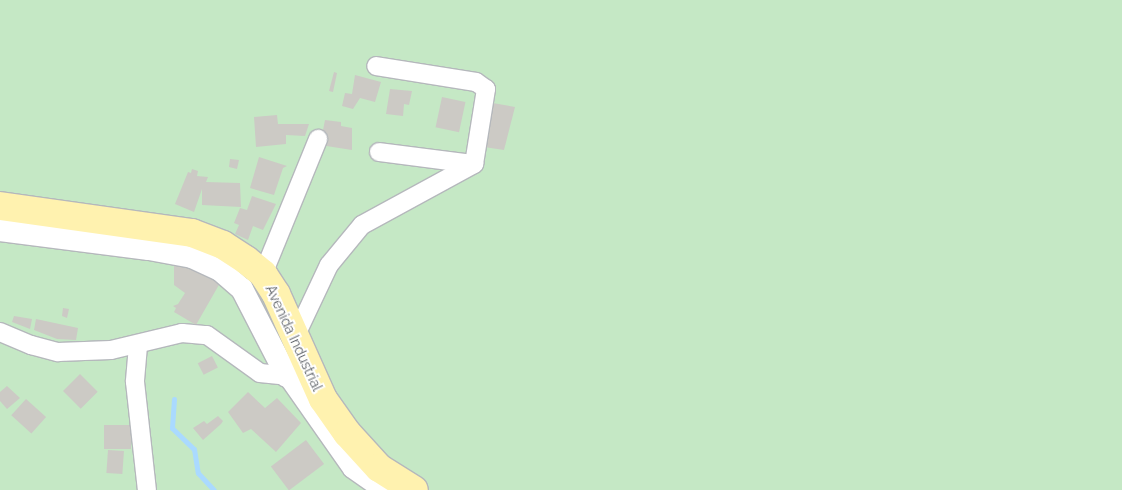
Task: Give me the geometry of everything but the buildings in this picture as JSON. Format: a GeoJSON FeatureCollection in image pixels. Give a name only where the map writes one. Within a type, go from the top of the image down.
{"type":"FeatureCollection","features":[{"type":"Feature","properties":{"kind":"main road","name":"Avenida Industrial"},"geometry":{"type":"LineString","coordinates":[[0,206],[192,232],[223,245],[263,274],[296,335],[300,375],[323,399],[347,433],[373,483],[414,490]]}},
{"type":"Feature","properties":{"kind":"street"},"geometry":{"type":"LineString","coordinates":[[376,66],[476,82],[486,89],[474,164]]}},
{"type":"Feature","properties":{"kind":"street"},"geometry":{"type":"LineString","coordinates":[[263,274],[318,139]]}},
{"type":"Feature","properties":{"kind":"street"},"geometry":{"type":"LineString","coordinates":[[379,152],[474,164]]}},
{"type":"Feature","properties":{"kind":"street"},"geometry":{"type":"LineString","coordinates":[[296,335],[329,265],[362,225],[474,164]]}},
{"type":"Feature","properties":{"kind":"street","name":"Avenida Industrial"},"geometry":{"type":"LineString","coordinates":[[0,230],[149,249],[192,257],[220,270],[242,290],[300,375]]}},
{"type":"Feature","properties":{"kind":"street"},"geometry":{"type":"LineString","coordinates":[[0,332],[31,345],[58,352],[138,346],[174,334],[207,335],[260,373],[300,375]]}},
{"type":"Feature","properties":{"kind":"street"},"geometry":{"type":"LineString","coordinates":[[138,346],[135,382],[147,490]]}},
{"type":"Feature","properties":{"kind":"green space"},"geometry":{"type":"Polygon","coordinates":[[[0,0],[1122,0],[1122,490],[0,490],[0,0]]]}},
{"type":"Feature","properties":{"kind":"waterway"},"geometry":{"type":"LineString","coordinates":[[174,399],[172,428],[194,449],[198,473],[214,490]]}}]}
